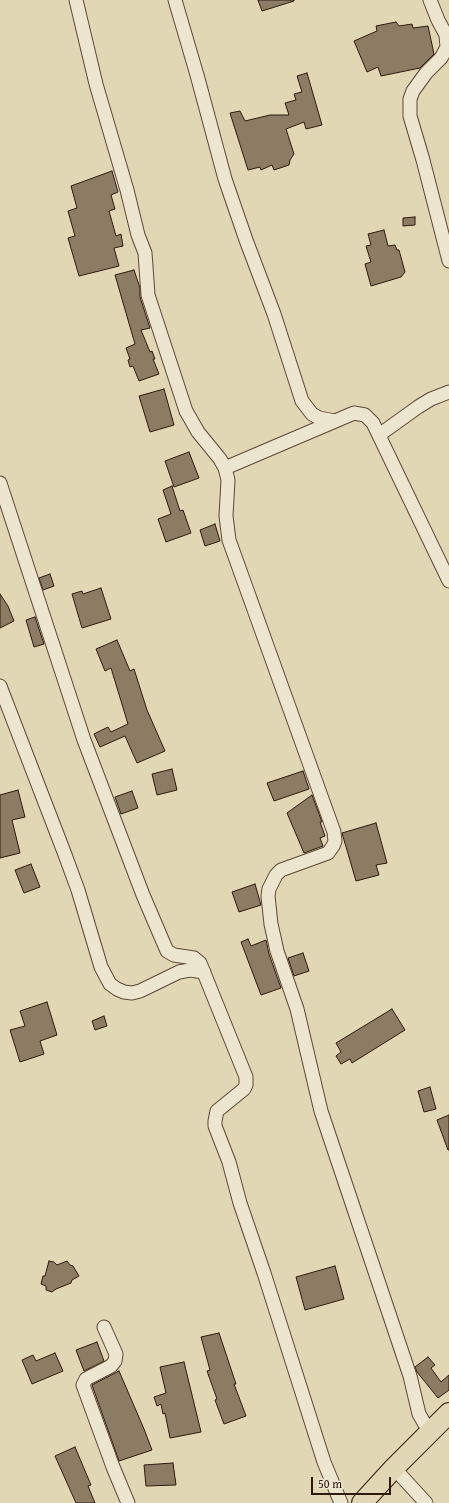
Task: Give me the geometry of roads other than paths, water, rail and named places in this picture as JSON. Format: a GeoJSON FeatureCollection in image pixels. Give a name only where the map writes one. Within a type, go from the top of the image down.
{"type":"FeatureCollection","features":[{"type":"Feature","properties":{"kind":"main road"},"geometry":{"type":"LineString","coordinates":[[362,1503],[394,1468],[449,1413]]}},
{"type":"Feature","properties":{"kind":"street"},"geometry":{"type":"LineString","coordinates":[[76,0],[96,84],[127,190],[138,235],[145,253],[148,295],[186,411],[198,432],[220,459],[225,468],[228,480],[226,516],[229,540],[335,836],[333,846],[328,853],[281,870],[272,882],[268,896],[274,937],[297,1009],[321,1110],[410,1376],[419,1414],[430,1432]]}},
{"type":"Feature","properties":{"kind":"street"},"geometry":{"type":"LineString","coordinates":[[175,0],[225,179],[274,314],[302,401],[309,411],[319,418],[335,421]]}},
{"type":"Feature","properties":{"kind":"street"},"geometry":{"type":"LineString","coordinates":[[430,0],[446,35],[446,47],[441,58],[426,73],[413,90],[410,98],[410,116],[449,261]]}},
{"type":"Feature","properties":{"kind":"street"},"geometry":{"type":"LineString","coordinates":[[379,435],[431,399],[449,392]]}},
{"type":"Feature","properties":{"kind":"street"},"geometry":{"type":"LineString","coordinates":[[225,468],[354,413],[365,415],[373,423],[449,581]]}},
{"type":"Feature","properties":{"kind":"street"},"geometry":{"type":"LineString","coordinates":[[0,484],[84,740],[143,895],[165,947],[170,953],[178,956],[191,957],[197,960],[204,972],[246,1081],[244,1089],[217,1111],[214,1121],[215,1126],[229,1162],[240,1203],[267,1280],[324,1462],[341,1503]]}},
{"type":"Feature","properties":{"kind":"street"},"geometry":{"type":"LineString","coordinates":[[0,686],[78,890],[101,967],[110,984],[116,989],[132,993],[140,991],[179,972],[190,970],[204,972]]}},
{"type":"Feature","properties":{"kind":"street"},"geometry":{"type":"LineString","coordinates":[[104,1327],[116,1354],[115,1361],[111,1366],[86,1379],[83,1385],[118,1466],[128,1503]]}},
{"type":"Feature","properties":{"kind":"street"},"geometry":{"type":"LineString","coordinates":[[394,1468],[426,1503]]}}]}
